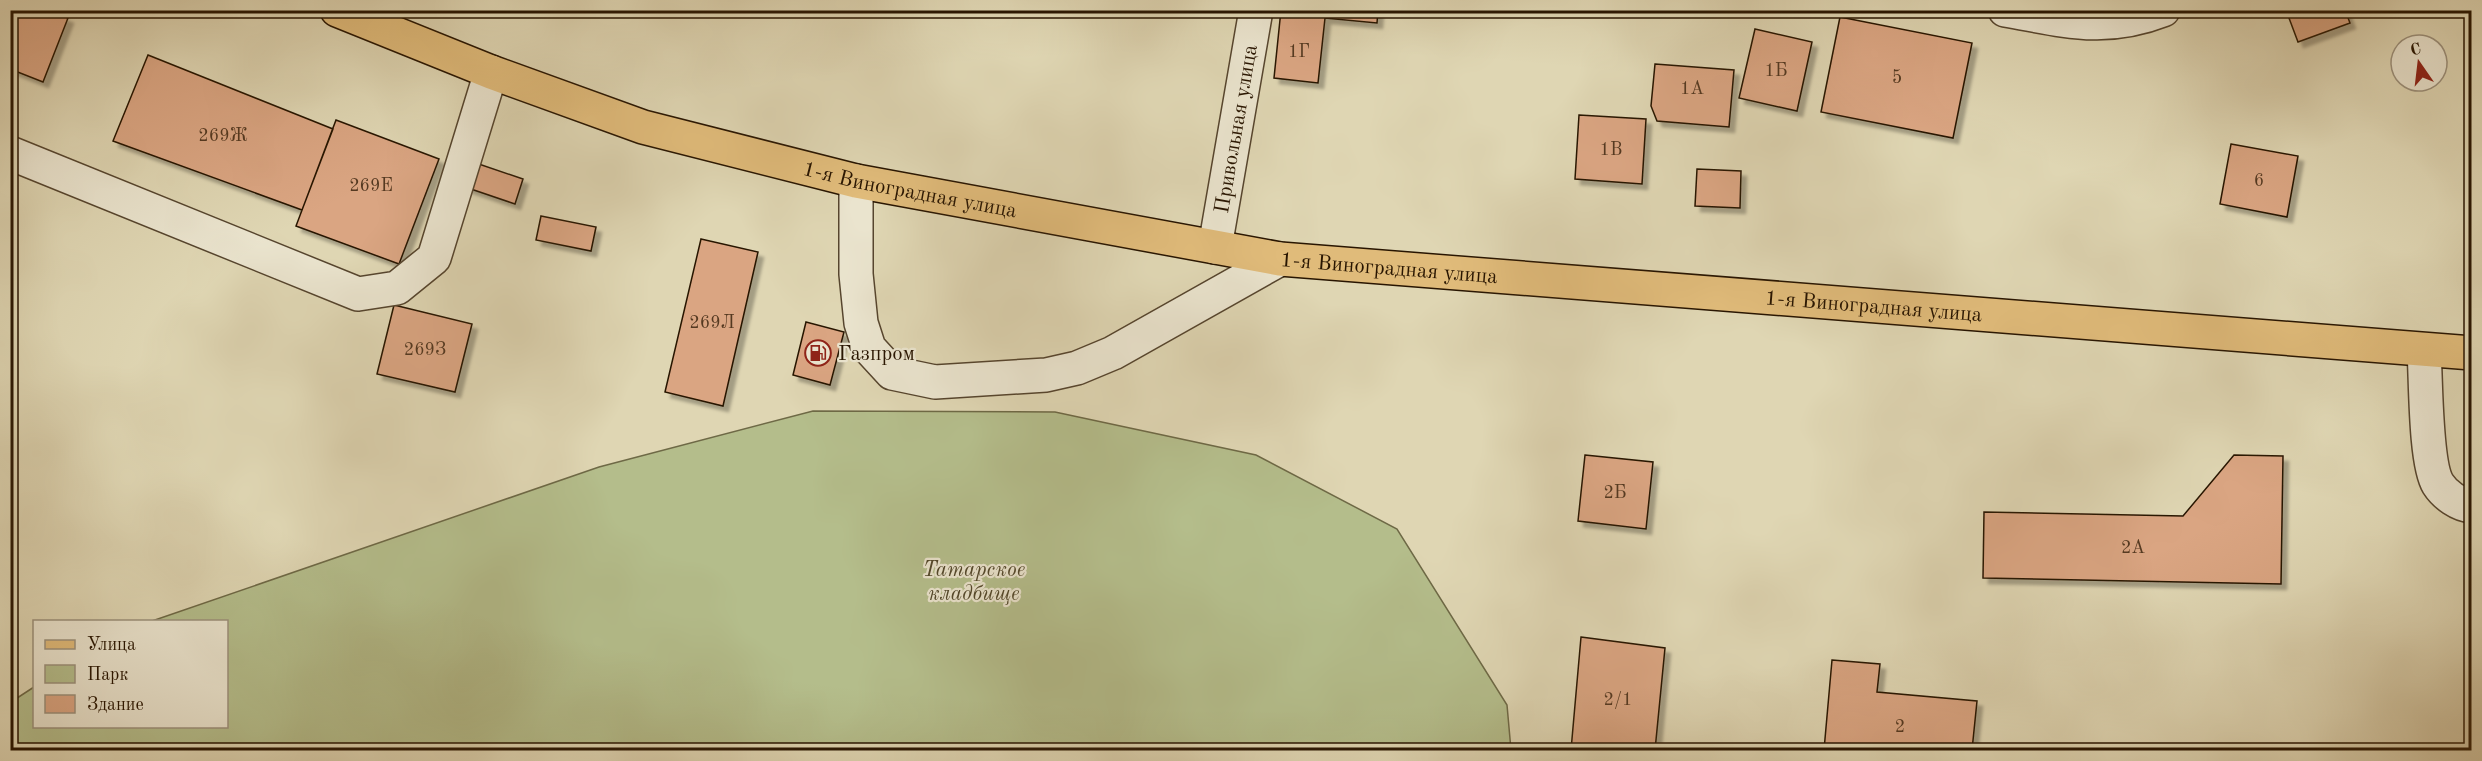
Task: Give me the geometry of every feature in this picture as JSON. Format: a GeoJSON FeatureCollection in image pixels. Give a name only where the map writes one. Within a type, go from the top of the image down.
{"type":"FeatureCollection","features":[{"type":"Feature","properties":{"kind":"main road","name":"1-я Виноградная улица"},"geometry":{"type":"LineString","coordinates":[[337,10],[491,72],[644,127],[856,181],[1280,260],[2424,351],[2472,352]]}},
{"type":"Feature","properties":{"kind":"street","name":"Привольная улица"},"geometry":{"type":"LineString","coordinates":[[1215,247],[1256,10]]}},
{"type":"Feature","properties":{"kind":"street"},"geometry":{"type":"LineString","coordinates":[[2005,10],[2093,25],[2152,15]]}},
{"type":"Feature","properties":{"kind":"street"},"geometry":{"type":"LineString","coordinates":[[10,153],[358,294],[397,288],[434,258],[491,72]]}},
{"type":"Feature","properties":{"kind":"street"},"geometry":{"type":"LineString","coordinates":[[856,181],[856,274],[861,323],[868,348],[891,373],[935,382],[1046,375],[1077,368],[1113,352],[1280,260]]}},
{"type":"Feature","properties":{"kind":"street"},"geometry":{"type":"LineString","coordinates":[[2424,351],[2431,465],[2438,485],[2460,505],[2472,506]]}},
{"type":"Feature","properties":{"kind":"green space","name":"Татарское кладбище"},"geometry":{"type":"Polygon","coordinates":[[[813,411],[1055,412],[1256,455],[1397,529],[1507,705],[1511,750],[11,750],[11,702],[33,688],[33,728],[228,728],[228,620],[155,620],[599,467],[813,411]]]}},
{"type":"Feature","properties":{"kind":"building"},"geometry":{"type":"Polygon","coordinates":[[[10,10],[47,10],[68,18],[43,82],[10,69],[10,10]]]}},
{"type":"Feature","properties":{"kind":"building"},"geometry":{"type":"Polygon","coordinates":[[[1281,10],[1378,10],[1377,23],[1325,18],[1318,83],[1274,78],[1281,10]]]}},
{"type":"Feature","properties":{"kind":"building"},"geometry":{"type":"Polygon","coordinates":[[[2286,10],[2345,10],[2350,23],[2298,42],[2286,10]]]}},
{"type":"Feature","properties":{"kind":"building"},"geometry":{"type":"Polygon","coordinates":[[[1840,17],[1972,43],[1953,138],[1821,112],[1840,17]]]}},
{"type":"Feature","properties":{"kind":"building"},"geometry":{"type":"Polygon","coordinates":[[[1755,29],[1812,42],[1797,111],[1739,98],[1755,29]]]}},
{"type":"Feature","properties":{"kind":"building"},"geometry":{"type":"Polygon","coordinates":[[[148,55],[333,129],[302,210],[113,141],[148,55]]]}},
{"type":"Feature","properties":{"kind":"building"},"geometry":{"type":"Polygon","coordinates":[[[1655,64],[1734,70],[1729,127],[1657,121],[1651,106],[1655,64]]]}},
{"type":"Feature","properties":{"kind":"building"},"geometry":{"type":"Polygon","coordinates":[[[1579,115],[1646,119],[1642,184],[1575,179],[1579,115]]]}},
{"type":"Feature","properties":{"kind":"building"},"geometry":{"type":"Polygon","coordinates":[[[336,120],[439,159],[399,264],[296,226],[336,120]]]}},
{"type":"Feature","properties":{"kind":"building"},"geometry":{"type":"Polygon","coordinates":[[[2231,144],[2298,156],[2287,217],[2220,204],[2231,144]]]}},
{"type":"Feature","properties":{"kind":"building"},"geometry":{"type":"Polygon","coordinates":[[[470,161],[523,179],[515,204],[462,186],[470,161]]]}},
{"type":"Feature","properties":{"kind":"building"},"geometry":{"type":"Polygon","coordinates":[[[1697,169],[1741,171],[1740,208],[1695,206],[1697,169]]]}},
{"type":"Feature","properties":{"kind":"building"},"geometry":{"type":"Polygon","coordinates":[[[541,216],[596,227],[591,251],[536,240],[541,216]]]}},
{"type":"Feature","properties":{"kind":"building"},"geometry":{"type":"Polygon","coordinates":[[[701,239],[758,252],[723,406],[665,392],[701,239]]]}},
{"type":"Feature","properties":{"kind":"building"},"geometry":{"type":"Polygon","coordinates":[[[394,305],[472,324],[455,392],[377,374],[394,305]]]}},
{"type":"Feature","properties":{"kind":"building","name":"Газпром"},"geometry":{"type":"Polygon","coordinates":[[[806,322],[844,332],[830,385],[793,375],[806,322]]]}},
{"type":"Feature","properties":{"kind":"building"},"geometry":{"type":"Polygon","coordinates":[[[1585,455],[1653,462],[1646,529],[1578,521],[1585,455]]]}},
{"type":"Feature","properties":{"kind":"building"},"geometry":{"type":"Polygon","coordinates":[[[2234,455],[2283,456],[2281,584],[1983,578],[1984,512],[2183,516],[2234,455]]]}},
{"type":"Feature","properties":{"kind":"building"},"geometry":{"type":"Polygon","coordinates":[[[1581,637],[1665,648],[1655,750],[1571,750],[1581,637]]]}},
{"type":"Feature","properties":{"kind":"building"},"geometry":{"type":"Polygon","coordinates":[[[1832,660],[1880,664],[1877,692],[1977,701],[1972,750],[1824,750],[1832,660]]]}},
{"type":"Feature","properties":{"kind":"place","name":"Газпром"},"geometry":{"type":"Point","coordinates":[818,353]}}]}
